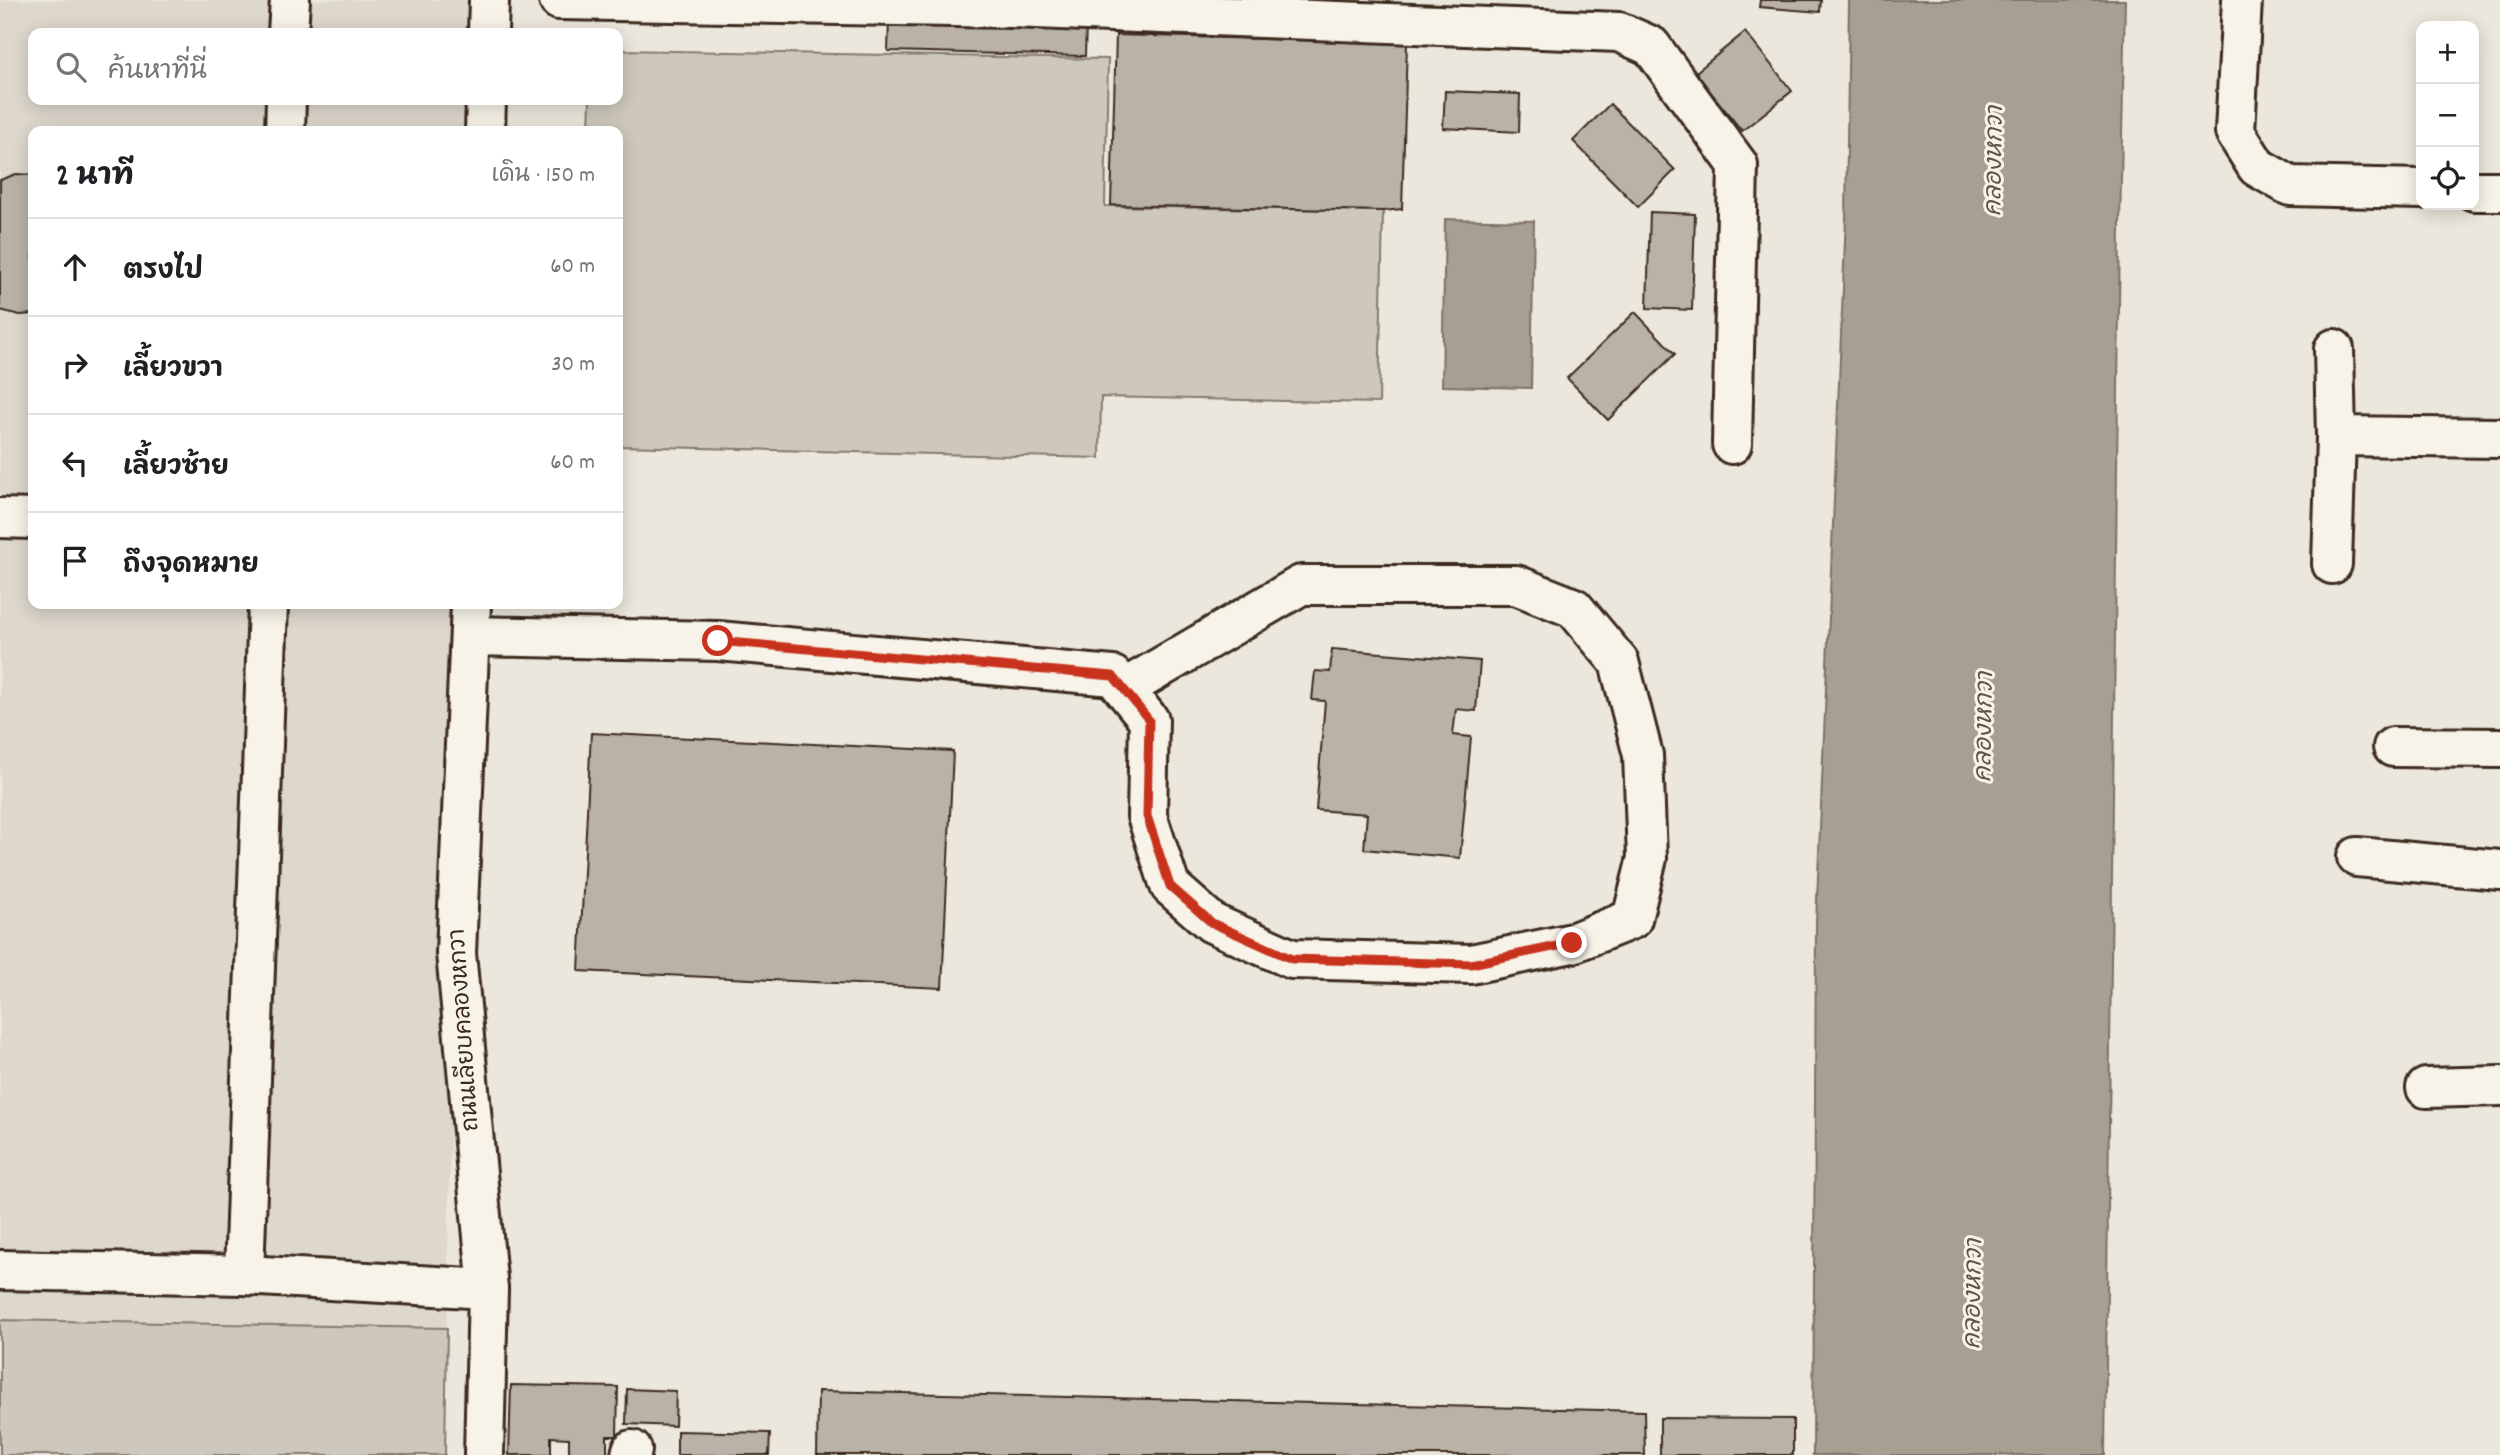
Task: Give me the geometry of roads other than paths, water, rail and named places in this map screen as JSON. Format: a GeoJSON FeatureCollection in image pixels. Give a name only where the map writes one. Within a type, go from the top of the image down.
{"type":"FeatureCollection","features":[{"type":"Feature","properties":{"kind":"street"},"geometry":{"type":"LineString","coordinates":[[288,28],[290,0]]}},
{"type":"Feature","properties":{"kind":"street"},"geometry":{"type":"LineString","coordinates":[[488,28],[489,0]]}},
{"type":"Feature","properties":{"kind":"street"},"geometry":{"type":"LineString","coordinates":[[559,0],[1011,8],[1619,32],[1651,46],[1738,164],[1732,444]]}},
{"type":"Feature","properties":{"kind":"street"},"geometry":{"type":"LineString","coordinates":[[2242,0],[2235,132],[2257,167],[2290,186],[2416,189]]}},
{"type":"Feature","properties":{"kind":"street"},"geometry":{"type":"LineString","coordinates":[[285,126],[286,105]]}},
{"type":"Feature","properties":{"kind":"street"},"geometry":{"type":"LineString","coordinates":[[485,126],[486,105]]}},
{"type":"Feature","properties":{"kind":"street"},"geometry":{"type":"LineString","coordinates":[[2479,191],[2500,191]]}},
{"type":"Feature","properties":{"kind":"street"},"geometry":{"type":"LineString","coordinates":[[2332,564],[2336,436],[2334,349]]}},
{"type":"Feature","properties":{"kind":"street"},"geometry":{"type":"LineString","coordinates":[[2336,436],[2500,438]]}},
{"type":"Feature","properties":{"kind":"street"},"geometry":{"type":"LineString","coordinates":[[0,518],[28,519]]}},
{"type":"Feature","properties":{"kind":"street"},"geometry":{"type":"LineString","coordinates":[[471,620],[1113,676],[1149,720],[1147,816],[1170,886],[1212,923],[1292,959],[1471,964],[1572,943],[1632,919],[1647,859],[1643,755],[1619,662],[1574,608],[1516,585],[1301,586],[1124,689]]}},
{"type":"Feature","properties":{"kind":"street"},"geometry":{"type":"LineString","coordinates":[[243,1275],[268,609]]}},
{"type":"Feature","properties":{"kind":"street","name":"ถนนเลียบคลองหกวา"},"geometry":{"type":"LineString","coordinates":[[471,620],[456,953],[488,1289],[484,1455]]}},
{"type":"Feature","properties":{"kind":"street"},"geometry":{"type":"LineString","coordinates":[[2393,747],[2500,748]]}},
{"type":"Feature","properties":{"kind":"street"},"geometry":{"type":"LineString","coordinates":[[2357,857],[2500,870]]}},
{"type":"Feature","properties":{"kind":"street"},"geometry":{"type":"LineString","coordinates":[[2426,1088],[2500,1086]]}},
{"type":"Feature","properties":{"kind":"street"},"geometry":{"type":"LineString","coordinates":[[0,1270],[243,1275],[488,1289]]}},
{"type":"Feature","properties":{"kind":"water","name":"คลองหกวา"},"geometry":{"type":"Polygon","coordinates":[[[1849,0],[2125,0],[2105,1455],[1813,1455],[1816,923],[1846,217],[1849,0]]]}},
{"type":"Feature","properties":{"kind":"water"},"geometry":{"type":"Polygon","coordinates":[[[1445,219],[1534,221],[1531,388],[1442,386],[1445,219]]]}}]}
